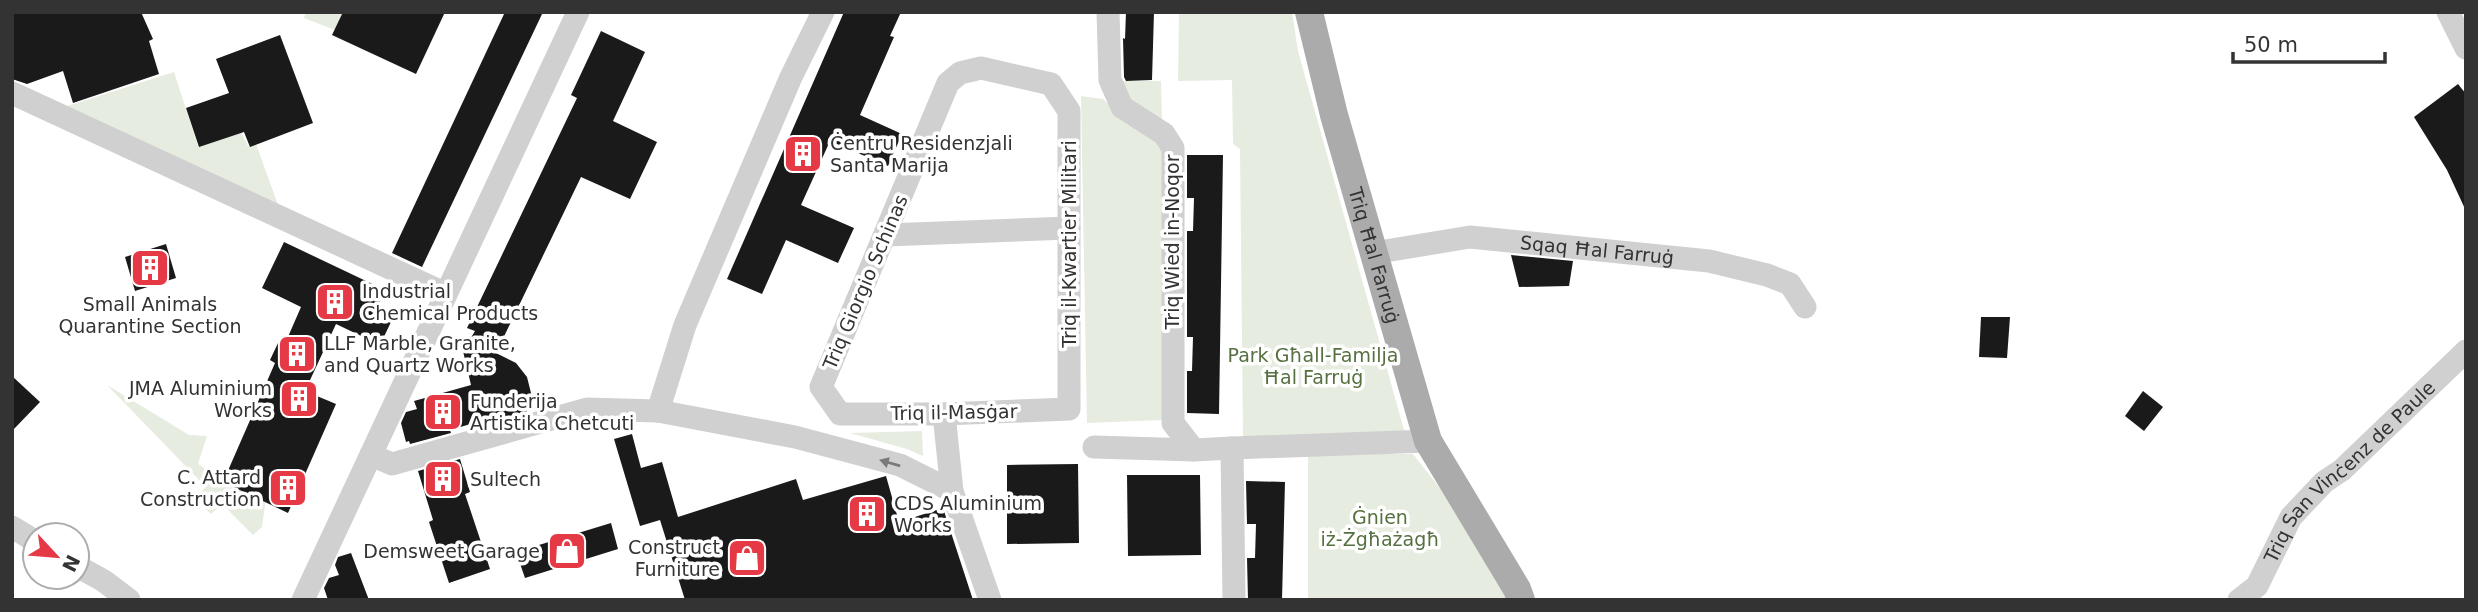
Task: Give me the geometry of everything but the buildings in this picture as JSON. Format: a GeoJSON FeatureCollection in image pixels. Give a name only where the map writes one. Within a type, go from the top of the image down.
{"type":"FeatureCollection","features":[{"type":"Feature","properties":{"kind":"main road","name":"Triq Ħal Farruġ"},"geometry":{"type":"LineString","coordinates":[[1309,12],[1334,115],[1428,441],[1517,589],[1521,600]]}},
{"type":"Feature","properties":{"kind":"street"},"geometry":{"type":"LineString","coordinates":[[303,600],[578,12]]}},
{"type":"Feature","properties":{"kind":"street"},"geometry":{"type":"LineString","coordinates":[[658,411],[685,325],[792,77],[823,12]]}},
{"type":"Feature","properties":{"kind":"street","name":"Triq Wied in-Noqor"},"geometry":{"type":"LineString","coordinates":[[1108,12],[1110,80],[1122,107],[1164,134],[1173,148],[1173,423],[1194,450]]}},
{"type":"Feature","properties":{"kind":"street"},"geometry":{"type":"LineString","coordinates":[[2448,12],[2466,48]]}},
{"type":"Feature","properties":{"kind":"street","name":"Triq il-Kwartier Militari"},"geometry":{"type":"LineString","coordinates":[[960,73],[981,68],[1051,84],[1069,111],[1069,409]]}},
{"type":"Feature","properties":{"kind":"street","name":"Triq Giorgio Schinas"},"geometry":{"type":"LineString","coordinates":[[840,414],[821,387],[948,83],[960,73]]}},
{"type":"Feature","properties":{"kind":"street"},"geometry":{"type":"LineString","coordinates":[[12,93],[446,294]]}},
{"type":"Feature","properties":{"kind":"street"},"geometry":{"type":"LineString","coordinates":[[886,235],[1069,228]]}},
{"type":"Feature","properties":{"kind":"street","name":"Sqaq Ħal Farruġ"},"geometry":{"type":"LineString","coordinates":[[1373,253],[1470,237],[1709,261],[1767,275],[1790,284],[1805,307]]}},
{"type":"Feature","properties":{"kind":"street","name":"Triq San Vinċenz de Paule"},"geometry":{"type":"LineString","coordinates":[[2239,600],[2257,586],[2291,517],[2324,482],[2342,470],[2466,351]]}},
{"type":"Feature","properties":{"kind":"street"},"geometry":{"type":"LineString","coordinates":[[371,455],[392,464],[587,409],[658,411],[795,437],[900,465],[951,491]]}},
{"type":"Feature","properties":{"kind":"street","name":"Triq il-Masġar"},"geometry":{"type":"LineString","coordinates":[[840,414],[944,414],[1069,409]]}},
{"type":"Feature","properties":{"kind":"street"},"geometry":{"type":"LineString","coordinates":[[944,414],[951,491],[990,600]]}},
{"type":"Feature","properties":{"kind":"street"},"geometry":{"type":"LineString","coordinates":[[1094,447],[1194,450],[1428,441]]}},
{"type":"Feature","properties":{"kind":"street"},"geometry":{"type":"LineString","coordinates":[[1232,448],[1234,600]]}},
{"type":"Feature","properties":{"kind":"street"},"geometry":{"type":"LineString","coordinates":[[91,574],[129,600]]}},
{"type":"Feature","properties":{"kind":"green space"},"geometry":{"type":"Polygon","coordinates":[[[306,12],[343,12],[335,30],[304,18],[306,12]]]}},
{"type":"Feature","properties":{"kind":"green space","name":"Park Għall-Familja Ħal Farruġ"},"geometry":{"type":"Polygon","coordinates":[[[1179,12],[1292,12],[1298,51],[1406,437],[1243,438],[1240,149],[1233,144],[1232,80],[1178,81],[1179,12]]]}},
{"type":"Feature","properties":{"kind":"green space"},"geometry":{"type":"Polygon","coordinates":[[[174,72],[198,146],[241,132],[248,146],[256,144],[278,205],[61,108],[174,72]]]}},
{"type":"Feature","properties":{"kind":"green space"},"geometry":{"type":"Polygon","coordinates":[[[1117,81],[1161,81],[1162,123],[1134,110],[1117,81]]]}},
{"type":"Feature","properties":{"kind":"green space"},"geometry":{"type":"Polygon","coordinates":[[[1081,96],[1103,99],[1130,125],[1155,137],[1164,150],[1163,420],[1087,423],[1081,96]]]}},
{"type":"Feature","properties":{"kind":"green space"},"geometry":{"type":"Polygon","coordinates":[[[107,385],[189,435],[207,436],[198,464],[217,477],[266,498],[262,527],[253,535],[222,504],[211,514],[194,498],[206,487],[107,385]]]}},
{"type":"Feature","properties":{"kind":"green space"},"geometry":{"type":"Polygon","coordinates":[[[922,431],[923,456],[850,433],[922,431]]]}},
{"type":"Feature","properties":{"kind":"green space","name":"Ġnien iż-Żgħażagħ"},"geometry":{"type":"Polygon","coordinates":[[[1308,454],[1413,454],[1467,523],[1511,600],[1308,600],[1308,454]]]}},
{"type":"Feature","properties":{"kind":"place","name":"Ċentru Residenzjali Santa Marija"},"geometry":{"type":"Point","coordinates":[803,154]}},
{"type":"Feature","properties":{"kind":"place","name":"Small Animals Quarantine Section"},"geometry":{"type":"Point","coordinates":[150,268]}},
{"type":"Feature","properties":{"kind":"place","name":"Industrial Chemical Products"},"geometry":{"type":"Point","coordinates":[335,302]}},
{"type":"Feature","properties":{"kind":"place","name":"LLF Marble, Granite, and Quartz Works"},"geometry":{"type":"Point","coordinates":[297,354]}},
{"type":"Feature","properties":{"kind":"place","name":"JMA Aluminium Works"},"geometry":{"type":"Point","coordinates":[299,399]}},
{"type":"Feature","properties":{"kind":"place","name":"Funderija Artistika Chetcuti"},"geometry":{"type":"Point","coordinates":[443,412]}},
{"type":"Feature","properties":{"kind":"place","name":"Sultech"},"geometry":{"type":"Point","coordinates":[443,479]}},
{"type":"Feature","properties":{"kind":"place","name":"C. Attard Construction"},"geometry":{"type":"Point","coordinates":[288,488]}},
{"type":"Feature","properties":{"kind":"place","name":"CDS Aluminium Works"},"geometry":{"type":"Point","coordinates":[867,514]}},
{"type":"Feature","properties":{"kind":"place","name":"Demsweet Garage"},"geometry":{"type":"Point","coordinates":[567,551]}},
{"type":"Feature","properties":{"kind":"place","name":"Construct Furniture"},"geometry":{"type":"Point","coordinates":[747,558]}}]}
